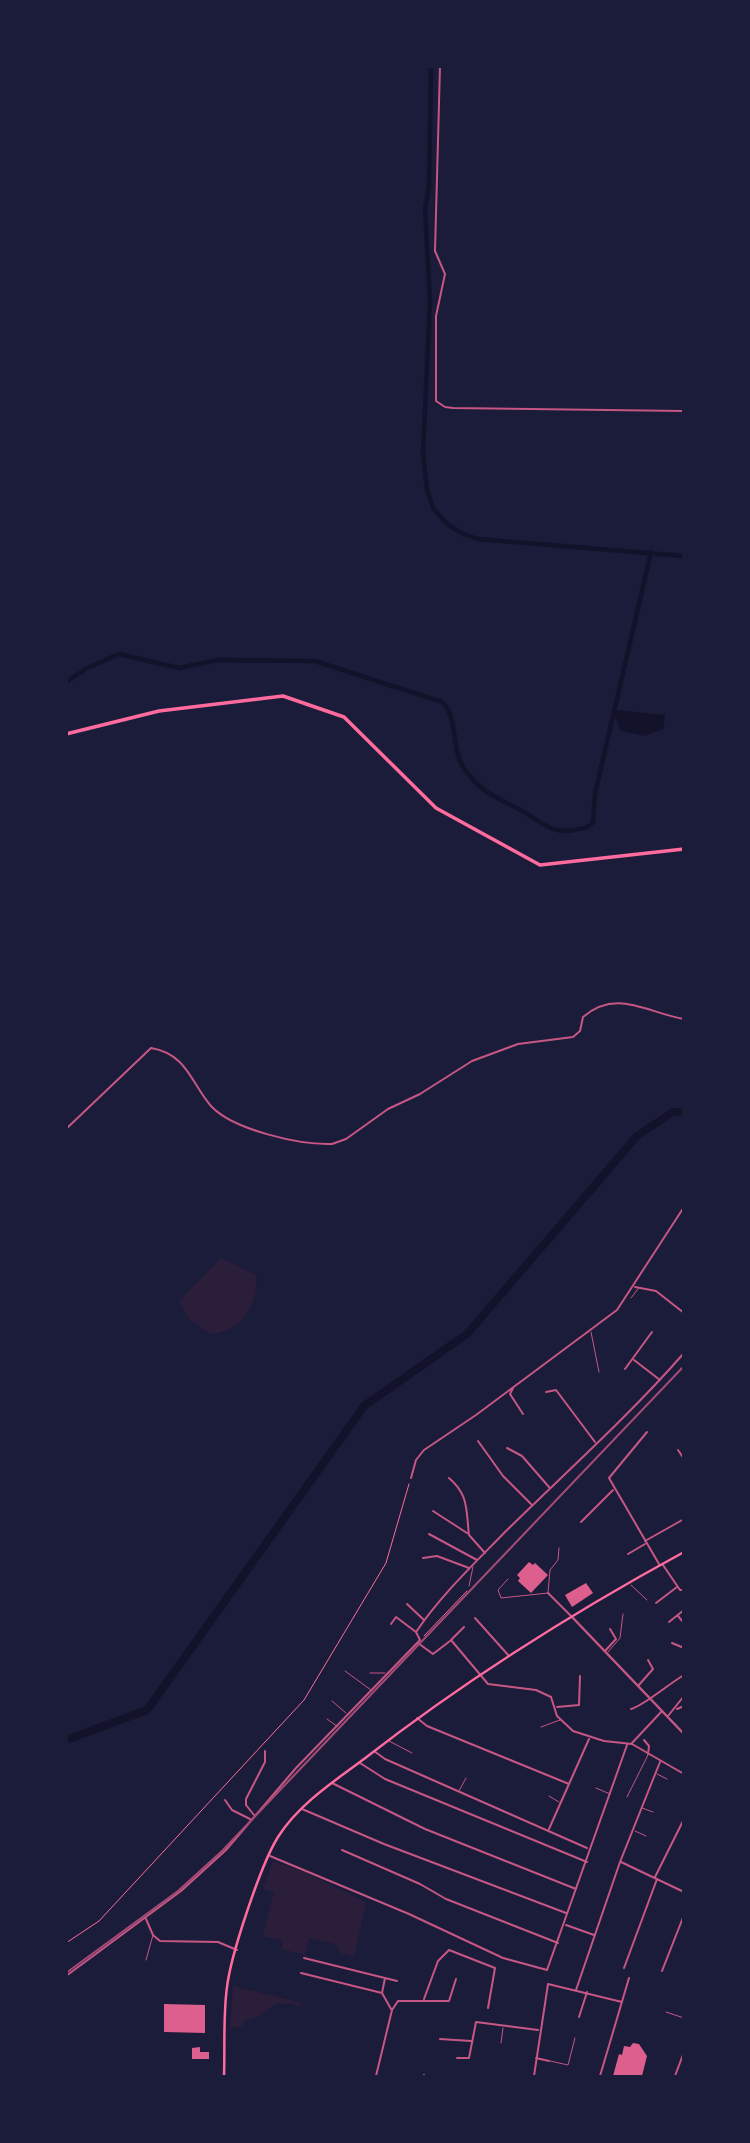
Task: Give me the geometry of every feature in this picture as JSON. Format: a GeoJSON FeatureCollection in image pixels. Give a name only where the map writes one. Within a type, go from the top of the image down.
{"type":"FeatureCollection","features":[{"type":"Feature","properties":{"kind":"main road"},"geometry":{"type":"LineString","coordinates":[[66,734],[159,711],[283,696],[344,717],[436,808],[540,865],[684,849]]}},
{"type":"Feature","properties":{"kind":"main road"},"geometry":{"type":"LineString","coordinates":[[224,2077],[227,1986],[269,1856],[280,1834],[302,1809],[332,1783],[417,1718],[509,1656],[684,1552]]}},
{"type":"Feature","properties":{"kind":"street"},"geometry":{"type":"LineString","coordinates":[[440,66],[435,251],[445,274],[436,316],[436,401],[445,407],[453,408],[684,411]]}},
{"type":"Feature","properties":{"kind":"street"},"geometry":{"type":"LineString","coordinates":[[66,1129],[151,1048],[173,1056],[183,1064],[211,1106],[239,1126],[332,1144],[346,1139],[388,1109],[420,1094],[472,1061],[527,1042],[573,1037],[580,1031],[583,1017],[606,1003],[636,1004],[684,1019]]}},
{"type":"Feature","properties":{"kind":"street"},"geometry":{"type":"LineString","coordinates":[[411,1478],[420,1453],[591,1332],[617,1310],[684,1207]]}},
{"type":"Feature","properties":{"kind":"street"},"geometry":{"type":"LineString","coordinates":[[634,1287],[656,1291],[684,1313]]}},
{"type":"Feature","properties":{"kind":"street"},"geometry":{"type":"LineString","coordinates":[[652,1332],[632,1357],[660,1380]]}},
{"type":"Feature","properties":{"kind":"street"},"geometry":{"type":"LineString","coordinates":[[416,1632],[471,1567],[684,1353]]}},
{"type":"Feature","properties":{"kind":"street"},"geometry":{"type":"LineString","coordinates":[[625,1369],[634,1360]]}},
{"type":"Feature","properties":{"kind":"street"},"geometry":{"type":"LineString","coordinates":[[514,1387],[510,1394],[523,1414]]}},
{"type":"Feature","properties":{"kind":"street"},"geometry":{"type":"LineString","coordinates":[[547,1392],[552,1388],[556,1390],[596,1443]]}},
{"type":"Feature","properties":{"kind":"street"},"geometry":{"type":"LineString","coordinates":[[647,1432],[610,1475],[614,1489],[646,1542],[661,1565],[684,1590]]}},
{"type":"Feature","properties":{"kind":"street"},"geometry":{"type":"LineString","coordinates":[[478,1441],[503,1476],[533,1505]]}},
{"type":"Feature","properties":{"kind":"street"},"geometry":{"type":"LineString","coordinates":[[507,1448],[522,1456],[550,1488]]}},
{"type":"Feature","properties":{"kind":"street"},"geometry":{"type":"LineString","coordinates":[[678,1450],[684,1459]]}},
{"type":"Feature","properties":{"kind":"street"},"geometry":{"type":"LineString","coordinates":[[449,1478],[463,1492],[469,1516],[469,1535]]}},
{"type":"Feature","properties":{"kind":"street"},"geometry":{"type":"LineString","coordinates":[[581,1522],[614,1489]]}},
{"type":"Feature","properties":{"kind":"street"},"geometry":{"type":"LineString","coordinates":[[433,1511],[469,1535],[485,1553]]}},
{"type":"Feature","properties":{"kind":"street"},"geometry":{"type":"LineString","coordinates":[[628,1554],[684,1519]]}},
{"type":"Feature","properties":{"kind":"street"},"geometry":{"type":"LineString","coordinates":[[429,1534],[477,1561]]}},
{"type":"Feature","properties":{"kind":"street"},"geometry":{"type":"LineString","coordinates":[[423,1558],[437,1556],[471,1567]]}},
{"type":"Feature","properties":{"kind":"street"},"geometry":{"type":"LineString","coordinates":[[654,1603],[678,1586]]}},
{"type":"Feature","properties":{"kind":"street"},"geometry":{"type":"LineString","coordinates":[[548,1593],[682,1730]]}},
{"type":"Feature","properties":{"kind":"street"},"geometry":{"type":"LineString","coordinates":[[407,1604],[424,1620]]}},
{"type":"Feature","properties":{"kind":"street"},"geometry":{"type":"LineString","coordinates":[[668,1622],[684,1610]]}},
{"type":"Feature","properties":{"kind":"street"},"geometry":{"type":"LineString","coordinates":[[678,1615],[684,1623]]}},
{"type":"Feature","properties":{"kind":"street"},"geometry":{"type":"LineString","coordinates":[[391,1624],[396,1618],[416,1632],[419,1641],[433,1654],[464,1627]]}},
{"type":"Feature","properties":{"kind":"street"},"geometry":{"type":"LineString","coordinates":[[475,1618],[509,1656]]}},
{"type":"Feature","properties":{"kind":"street"},"geometry":{"type":"LineString","coordinates":[[606,1652],[616,1639],[610,1629]]}},
{"type":"Feature","properties":{"kind":"street"},"geometry":{"type":"LineString","coordinates":[[451,1640],[479,1675],[492,1686],[542,1692],[551,1697],[560,1720],[566,1727],[590,1738],[632,1744],[662,1711]]}},
{"type":"Feature","properties":{"kind":"street"},"geometry":{"type":"LineString","coordinates":[[66,1976],[146,1918],[220,1855],[249,1826],[250,1819],[419,1641]]}},
{"type":"Feature","properties":{"kind":"street"},"geometry":{"type":"LineString","coordinates":[[672,1643],[684,1648]]}},
{"type":"Feature","properties":{"kind":"street"},"geometry":{"type":"LineString","coordinates":[[638,1686],[653,1669],[648,1660]]}},
{"type":"Feature","properties":{"kind":"street"},"geometry":{"type":"LineString","coordinates":[[631,1709],[639,1707],[684,1675]]}},
{"type":"Feature","properties":{"kind":"street"},"geometry":{"type":"LineString","coordinates":[[555,1707],[579,1705],[580,1676]]}},
{"type":"Feature","properties":{"kind":"street"},"geometry":{"type":"LineString","coordinates":[[668,1717],[684,1696]]}},
{"type":"Feature","properties":{"kind":"street"},"geometry":{"type":"LineString","coordinates":[[676,1709],[684,1706]]}},
{"type":"Feature","properties":{"kind":"street"},"geometry":{"type":"LineString","coordinates":[[417,1718],[427,1726],[569,1784]]}},
{"type":"Feature","properties":{"kind":"street"},"geometry":{"type":"LineString","coordinates":[[548,1830],[590,1738]]}},
{"type":"Feature","properties":{"kind":"street"},"geometry":{"type":"LineString","coordinates":[[645,1740],[649,1745],[648,1754]]}},
{"type":"Feature","properties":{"kind":"street"},"geometry":{"type":"LineString","coordinates":[[632,1744],[683,1774]]}},
{"type":"Feature","properties":{"kind":"street"},"geometry":{"type":"LineString","coordinates":[[269,1856],[385,1903],[503,1958],[547,1970],[627,1745]]}},
{"type":"Feature","properties":{"kind":"street"},"geometry":{"type":"LineString","coordinates":[[254,1815],[246,1805],[246,1799],[265,1762],[265,1751]]}},
{"type":"Feature","properties":{"kind":"street"},"geometry":{"type":"LineString","coordinates":[[374,1751],[385,1759],[589,1849]]}},
{"type":"Feature","properties":{"kind":"street"},"geometry":{"type":"LineString","coordinates":[[576,1990],[620,1861],[661,1761]]}},
{"type":"Feature","properties":{"kind":"street"},"geometry":{"type":"LineString","coordinates":[[359,1762],[385,1779],[587,1862]]}},
{"type":"Feature","properties":{"kind":"street"},"geometry":{"type":"LineString","coordinates":[[332,1783],[425,1829],[577,1889]]}},
{"type":"Feature","properties":{"kind":"street"},"geometry":{"type":"LineString","coordinates":[[225,1800],[232,1810],[250,1819]]}},
{"type":"Feature","properties":{"kind":"street"},"geometry":{"type":"LineString","coordinates":[[302,1809],[567,1914]]}},
{"type":"Feature","properties":{"kind":"street"},"geometry":{"type":"LineString","coordinates":[[624,1968],[656,1879],[684,1819]]}},
{"type":"Feature","properties":{"kind":"street"},"geometry":{"type":"LineString","coordinates":[[342,1850],[420,1884],[446,1899],[558,1943]]}},
{"type":"Feature","properties":{"kind":"street"},"geometry":{"type":"LineString","coordinates":[[620,1861],[682,1891],[684,1884]]}},
{"type":"Feature","properties":{"kind":"street"},"geometry":{"type":"LineString","coordinates":[[662,1970],[684,1915]]}},
{"type":"Feature","properties":{"kind":"street"},"geometry":{"type":"LineString","coordinates":[[146,1918],[153,1935],[160,1941],[218,1942],[237,1950]]}},
{"type":"Feature","properties":{"kind":"street"},"geometry":{"type":"LineString","coordinates":[[565,1925],[594,1935]]}},
{"type":"Feature","properties":{"kind":"street"},"geometry":{"type":"LineString","coordinates":[[423,2000],[438,1961],[449,1950],[495,1969],[488,2008]]}},
{"type":"Feature","properties":{"kind":"street"},"geometry":{"type":"LineString","coordinates":[[304,1958],[397,1981]]}},
{"type":"Feature","properties":{"kind":"street"},"geometry":{"type":"LineString","coordinates":[[301,1973],[382,1993]]}},
{"type":"Feature","properties":{"kind":"street"},"geometry":{"type":"LineString","coordinates":[[385,1978],[382,1993],[392,2010]]}},
{"type":"Feature","properties":{"kind":"street"},"geometry":{"type":"LineString","coordinates":[[600,2077],[629,1978]]}},
{"type":"Feature","properties":{"kind":"street"},"geometry":{"type":"LineString","coordinates":[[376,2077],[392,2010],[400,2000],[450,2001],[456,1979]]}},
{"type":"Feature","properties":{"kind":"street"},"geometry":{"type":"LineString","coordinates":[[534,2077],[548,1984],[622,2001]]}},
{"type":"Feature","properties":{"kind":"street"},"geometry":{"type":"LineString","coordinates":[[579,2017],[587,1992]]}},
{"type":"Feature","properties":{"kind":"street"},"geometry":{"type":"LineString","coordinates":[[457,2058],[469,2058],[475,2022],[539,2031]]}},
{"type":"Feature","properties":{"kind":"street"},"geometry":{"type":"LineString","coordinates":[[440,2039],[472,2041]]}},
{"type":"Feature","properties":{"kind":"street"},"geometry":{"type":"LineString","coordinates":[[675,2077],[684,2052]]}},
{"type":"Feature","properties":{"kind":"street"},"geometry":{"type":"LineString","coordinates":[[536,2058],[549,2061]]}},
{"type":"Feature","properties":{"kind":"lane"},"geometry":{"type":"LineString","coordinates":[[631,1297],[643,1287]]}},
{"type":"Feature","properties":{"kind":"lane"},"geometry":{"type":"LineString","coordinates":[[591,1332],[599,1372]]}},
{"type":"Feature","properties":{"kind":"lane"},"geometry":{"type":"LineString","coordinates":[[508,1579],[498,1590],[504,1599],[548,1593],[550,1570],[558,1560],[559,1548]]}},
{"type":"Feature","properties":{"kind":"lane"},"geometry":{"type":"LineString","coordinates":[[469,1586],[471,1567]]}},
{"type":"Feature","properties":{"kind":"lane"},"geometry":{"type":"LineString","coordinates":[[629,1583],[647,1600]]}},
{"type":"Feature","properties":{"kind":"lane"},"geometry":{"type":"LineString","coordinates":[[606,1652],[620,1638],[622,1614]]}},
{"type":"Feature","properties":{"kind":"lane"},"geometry":{"type":"LineString","coordinates":[[345,1671],[372,1690]]}},
{"type":"Feature","properties":{"kind":"lane"},"geometry":{"type":"LineString","coordinates":[[370,1673],[387,1674]]}},
{"type":"Feature","properties":{"kind":"lane"},"geometry":{"type":"LineString","coordinates":[[332,1701],[348,1716]]}},
{"type":"Feature","properties":{"kind":"lane"},"geometry":{"type":"LineString","coordinates":[[327,1719],[338,1727]]}},
{"type":"Feature","properties":{"kind":"lane"},"geometry":{"type":"LineString","coordinates":[[541,1727],[560,1720]]}},
{"type":"Feature","properties":{"kind":"lane"},"geometry":{"type":"LineString","coordinates":[[388,1740],[412,1753]]}},
{"type":"Feature","properties":{"kind":"lane"},"geometry":{"type":"LineString","coordinates":[[627,1797],[648,1754]]}},
{"type":"Feature","properties":{"kind":"lane"},"geometry":{"type":"LineString","coordinates":[[656,1773],[667,1779]]}},
{"type":"Feature","properties":{"kind":"lane"},"geometry":{"type":"LineString","coordinates":[[459,1791],[466,1778]]}},
{"type":"Feature","properties":{"kind":"lane"},"geometry":{"type":"LineString","coordinates":[[596,1788],[610,1794]]}},
{"type":"Feature","properties":{"kind":"lane"},"geometry":{"type":"LineString","coordinates":[[549,1796],[561,1802]]}},
{"type":"Feature","properties":{"kind":"lane"},"geometry":{"type":"LineString","coordinates":[[641,1808],[653,1812]]}},
{"type":"Feature","properties":{"kind":"lane"},"geometry":{"type":"LineString","coordinates":[[632,1830],[646,1836]]}},
{"type":"Feature","properties":{"kind":"lane"},"geometry":{"type":"LineString","coordinates":[[146,1960],[153,1935]]}},
{"type":"Feature","properties":{"kind":"lane"},"geometry":{"type":"LineString","coordinates":[[666,2012],[684,2018]]}},
{"type":"Feature","properties":{"kind":"lane"},"geometry":{"type":"LineString","coordinates":[[500,2043],[503,2024]]}},
{"type":"Feature","properties":{"kind":"lane"},"geometry":{"type":"LineString","coordinates":[[549,2061],[568,2065],[575,2038]]}},
{"type":"Feature","properties":{"kind":"path"},"geometry":{"type":"LineString","coordinates":[[66,1943],[99,1921],[294,1711],[313,1686],[389,1556],[411,1478]]}},
{"type":"Feature","properties":{"kind":"path"},"geometry":{"type":"LineString","coordinates":[[419,1641],[469,1586]]}},
{"type":"Feature","properties":{"kind":"path"},"geometry":{"type":"LineString","coordinates":[[218,1792],[225,1800]]}},
{"type":"Feature","properties":{"kind":"shaded area"},"geometry":{"type":"Polygon","coordinates":[[[617,710],[665,715],[663,729],[645,736],[621,731],[614,714],[617,710]]]}},
{"type":"Feature","properties":{"kind":"shaded area"},"geometry":{"type":"Polygon","coordinates":[[[221,1258],[256,1275],[256,1286],[246,1315],[231,1328],[210,1334],[188,1318],[179,1301],[221,1258]]]}},
{"type":"Feature","properties":{"kind":"shaded area"},"geometry":{"type":"Polygon","coordinates":[[[273,1861],[305,1872],[366,1902],[354,1957],[340,1953],[335,1944],[309,1938],[305,1955],[281,1949],[283,1941],[263,1936],[274,1892],[263,1889],[273,1861]]]}},
{"type":"Feature","properties":{"kind":"shaded area"},"geometry":{"type":"Polygon","coordinates":[[[233,1986],[303,2003],[302,2006],[274,2005],[262,2015],[245,2020],[242,2026],[230,2029],[233,1986]]]}},
{"type":"Feature","properties":{"kind":"building"},"geometry":{"type":"Polygon","coordinates":[[[529,1562],[533,1565],[535,1563],[548,1575],[531,1593],[518,1581],[520,1578],[517,1575],[529,1562]]]}},
{"type":"Feature","properties":{"kind":"building"},"geometry":{"type":"Polygon","coordinates":[[[586,1583],[593,1593],[572,1607],[565,1595],[586,1583]]]}},
{"type":"Feature","properties":{"kind":"building"},"geometry":{"type":"Polygon","coordinates":[[[164,2004],[205,2005],[205,2033],[164,2032],[164,2004]]]}},
{"type":"Feature","properties":{"kind":"building"},"geometry":{"type":"Polygon","coordinates":[[[633,2043],[639,2044],[647,2056],[642,2076],[613,2076],[619,2054],[622,2055],[624,2046],[630,2047],[633,2043]]]}},
{"type":"Feature","properties":{"kind":"building"},"geometry":{"type":"Polygon","coordinates":[[[200,2047],[200,2052],[209,2052],[209,2059],[192,2059],[192,2048],[200,2047]]]}},
{"type":"Feature","properties":{"kind":"waterway"},"geometry":{"type":"LineString","coordinates":[[431,66],[429,187],[425,209],[430,301],[423,452],[427,490],[433,508],[447,524],[478,539],[684,556]]}},
{"type":"Feature","properties":{"kind":"waterway"},"geometry":{"type":"LineString","coordinates":[[66,682],[87,668],[119,654],[179,668],[218,660],[315,661],[442,702],[453,723],[459,759],[468,775],[480,787],[551,828],[565,831],[582,828],[593,822],[595,794],[651,552]]}},
{"type":"Feature","properties":{"kind":"waterway"},"geometry":{"type":"LineString","coordinates":[[66,1740],[147,1710],[364,1406],[467,1334],[637,1136],[673,1112],[684,1112]]}},
{"type":"Feature","properties":{"kind":"railway"},"geometry":{"type":"LineString","coordinates":[[66,1973],[178,1891],[222,1851],[684,1366]]}}]}
